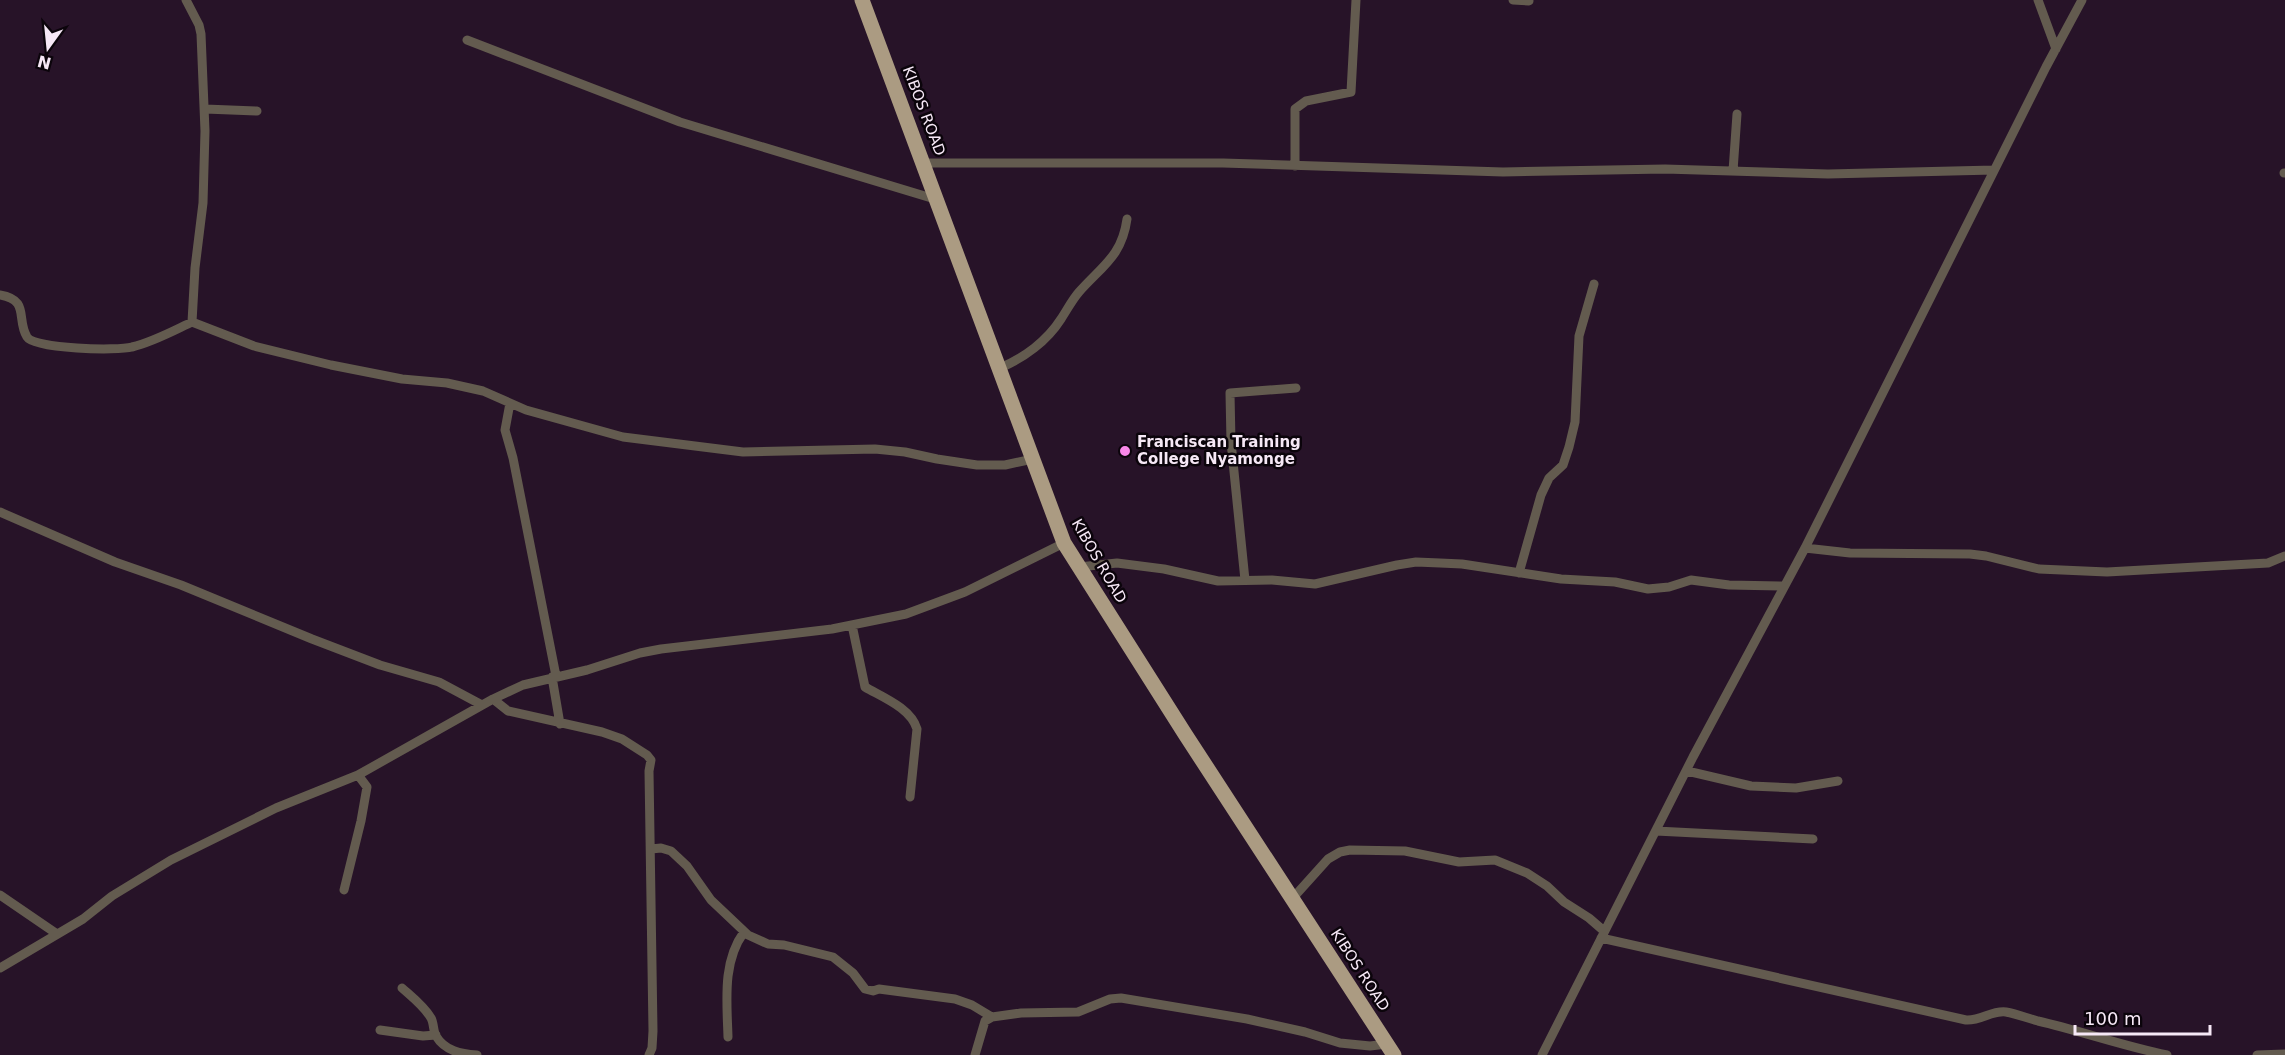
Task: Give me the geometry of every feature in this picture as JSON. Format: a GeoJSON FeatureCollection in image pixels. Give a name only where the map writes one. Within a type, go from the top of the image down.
{"type":"FeatureCollection","features":[{"type":"Feature","properties":{"kind":"main road","name":"KIBOS ROAD"},"geometry":{"type":"LineString","coordinates":[[862,0],[1065,543],[1390,1049]]}},
{"type":"Feature","properties":{"kind":"street"},"geometry":{"type":"LineString","coordinates":[[186,0],[199,25],[201,34],[205,109],[203,203],[195,268],[192,322]]}},
{"type":"Feature","properties":{"kind":"street"},"geometry":{"type":"LineString","coordinates":[[1295,166],[1295,109],[1306,101],[1351,92],[1356,0]]}},
{"type":"Feature","properties":{"kind":"street"},"geometry":{"type":"LineString","coordinates":[[1513,0],[1529,1]]}},
{"type":"Feature","properties":{"kind":"street"},"geometry":{"type":"LineString","coordinates":[[2038,0],[2056,49]]}},
{"type":"Feature","properties":{"kind":"street"},"geometry":{"type":"LineString","coordinates":[[1542,1055],[1687,771],[1805,548],[1994,170],[2082,0]]}},
{"type":"Feature","properties":{"kind":"street"},"geometry":{"type":"LineString","coordinates":[[467,40],[680,122],[938,200]]}},
{"type":"Feature","properties":{"kind":"street"},"geometry":{"type":"LineString","coordinates":[[205,109],[257,111]]}},
{"type":"Feature","properties":{"kind":"street"},"geometry":{"type":"LineString","coordinates":[[1733,171],[1737,114]]}},
{"type":"Feature","properties":{"kind":"street"},"geometry":{"type":"LineString","coordinates":[[925,164],[1223,163],[1503,172],[1665,169],[1828,174],[1994,170]]}},
{"type":"Feature","properties":{"kind":"street"},"geometry":{"type":"LineString","coordinates":[[1000,368],[1020,358],[1051,334],[1080,290],[1097,275],[1120,247],[1125,235],[1127,219]]}},
{"type":"Feature","properties":{"kind":"street"},"geometry":{"type":"LineString","coordinates":[[1519,573],[1541,495],[1549,478],[1563,465],[1569,447],[1575,422],[1579,336],[1594,284]]}},
{"type":"Feature","properties":{"kind":"street"},"geometry":{"type":"LineString","coordinates":[[0,295],[12,298],[19,304],[26,336],[34,343],[80,348],[123,349],[156,339],[192,322],[255,346],[368,373],[447,383],[474,389],[526,410],[623,437],[743,452],[875,449],[977,465],[1005,465],[1033,459]]}},
{"type":"Feature","properties":{"kind":"street"},"geometry":{"type":"LineString","coordinates":[[1245,580],[1231,442],[1230,393],[1296,388]]}},
{"type":"Feature","properties":{"kind":"street"},"geometry":{"type":"LineString","coordinates":[[510,403],[505,430],[513,458],[554,676],[560,724]]}},
{"type":"Feature","properties":{"kind":"street"},"geometry":{"type":"LineString","coordinates":[[0,512],[115,562],[182,585],[312,639],[380,665],[439,682],[482,705]]}},
{"type":"Feature","properties":{"kind":"street"},"geometry":{"type":"LineString","coordinates":[[0,968],[83,919],[143,876],[171,860],[276,808],[358,775],[522,685],[587,670],[640,653],[852,625],[906,614],[965,592],[1065,543]]}},
{"type":"Feature","properties":{"kind":"street"},"geometry":{"type":"LineString","coordinates":[[1805,548],[1850,553],[1970,554],[2039,569],[2107,572],[2268,562],[2285,556]]}},
{"type":"Feature","properties":{"kind":"street"},"geometry":{"type":"LineString","coordinates":[[1079,567],[1117,563],[1164,569],[1218,581],[1272,580],[1315,584],[1416,562],[1462,564],[1561,579],[1615,582],[1648,588],[1669,587],[1691,580],[1730,585],[1784,586]]}},
{"type":"Feature","properties":{"kind":"street"},"geometry":{"type":"LineString","coordinates":[[852,625],[865,687],[894,704],[916,723],[910,797]]}},
{"type":"Feature","properties":{"kind":"street"},"geometry":{"type":"LineString","coordinates":[[493,699],[508,711],[602,732],[622,740],[647,755],[651,760],[648,771],[653,1031],[652,1048],[649,1055]]}},
{"type":"Feature","properties":{"kind":"street"},"geometry":{"type":"LineString","coordinates":[[1687,771],[1751,786],[1796,788],[1838,781]]}},
{"type":"Feature","properties":{"kind":"street"},"geometry":{"type":"LineString","coordinates":[[344,890],[367,787],[358,775]]}},
{"type":"Feature","properties":{"kind":"street"},"geometry":{"type":"LineString","coordinates":[[1656,831],[1813,839]]}},
{"type":"Feature","properties":{"kind":"street"},"geometry":{"type":"LineString","coordinates":[[651,849],[661,848],[672,851],[687,866],[711,900],[744,932],[768,944],[784,945],[833,957],[853,973],[865,989],[955,999],[972,1005],[992,1017]]}},
{"type":"Feature","properties":{"kind":"street"},"geometry":{"type":"LineString","coordinates":[[1292,899],[1328,859],[1340,852],[1350,850],[1405,851],[1459,862],[1495,860],[1527,873],[1546,886],[1564,902],[1589,918],[1603,935],[1966,1020],[1976,1020],[1997,1012],[2009,1012],[2124,1046],[2167,1055]]}},
{"type":"Feature","properties":{"kind":"street"},"geometry":{"type":"LineString","coordinates":[[0,895],[57,934]]}},
{"type":"Feature","properties":{"kind":"street"},"geometry":{"type":"LineString","coordinates":[[728,1037],[727,984],[734,950],[744,932]]}},
{"type":"Feature","properties":{"kind":"street"},"geometry":{"type":"LineString","coordinates":[[402,988],[423,1007],[433,1020],[436,1035],[458,1053],[477,1055]]}},
{"type":"Feature","properties":{"kind":"street"},"geometry":{"type":"LineString","coordinates":[[975,1055],[985,1021],[992,1017],[1021,1013],[1078,1012],[1110,999],[1121,998],[1247,1019],[1305,1032],[1340,1043],[1390,1049]]}},
{"type":"Feature","properties":{"kind":"street"},"geometry":{"type":"LineString","coordinates":[[380,1030],[423,1036],[436,1035]]}},
{"type":"Feature","properties":{"kind":"street"},"geometry":{"type":"LineString","coordinates":[[2257,1055],[2285,1054]]}},
{"type":"Feature","properties":{"kind":"place","name":"Franciscan Training College Nyamonge"},"geometry":{"type":"Point","coordinates":[1125,451]}}]}
